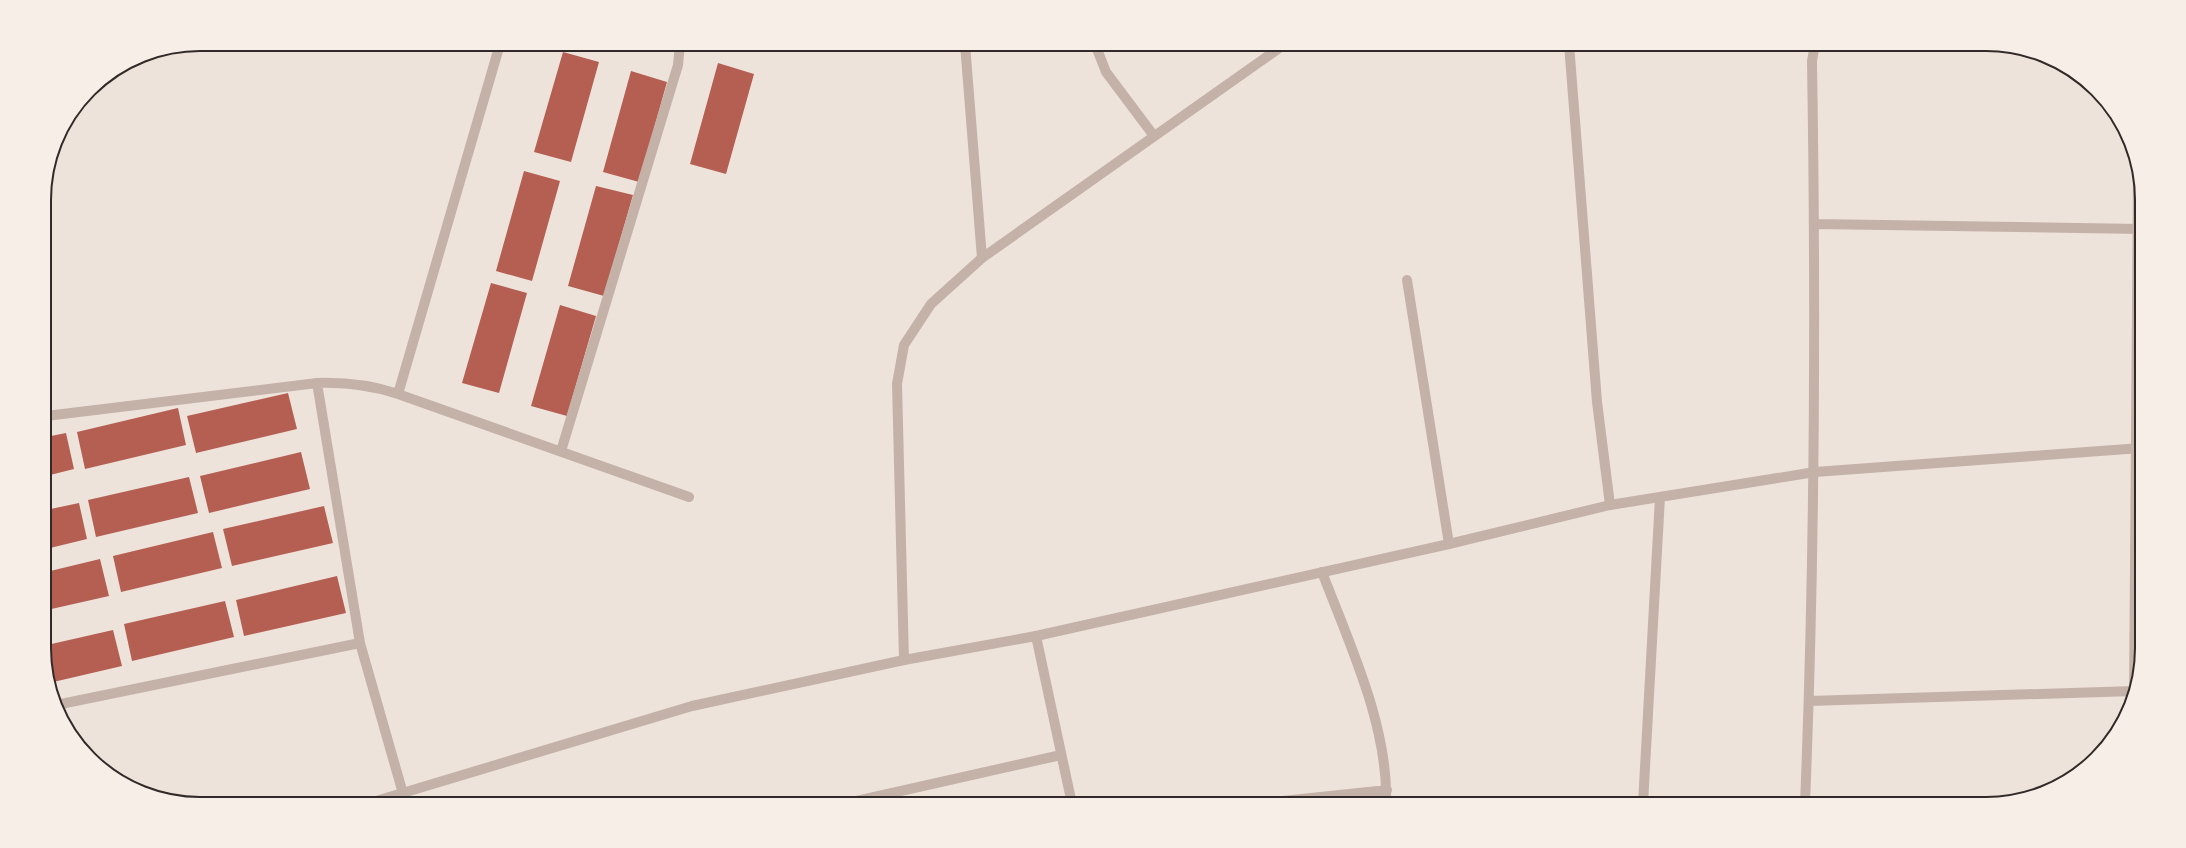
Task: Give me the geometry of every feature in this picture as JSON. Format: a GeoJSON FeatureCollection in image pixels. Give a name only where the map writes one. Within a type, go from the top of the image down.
{"type":"FeatureCollection","features":[{"type":"Feature","properties":{"kind":"street"},"geometry":{"type":"LineString","coordinates":[[398,394],[498,51]]}},
{"type":"Feature","properties":{"kind":"street"},"geometry":{"type":"LineString","coordinates":[[561,451],[678,65],[679,51]]}},
{"type":"Feature","properties":{"kind":"street"},"geometry":{"type":"LineString","coordinates":[[966,51],[982,258]]}},
{"type":"Feature","properties":{"kind":"street"},"geometry":{"type":"LineString","coordinates":[[1098,51],[1106,72],[1154,136]]}},
{"type":"Feature","properties":{"kind":"street"},"geometry":{"type":"LineString","coordinates":[[904,660],[897,384],[904,345],[931,304],[982,258],[1275,51]]}},
{"type":"Feature","properties":{"kind":"street"},"geometry":{"type":"LineString","coordinates":[[1570,51],[1597,402],[1610,505]]}},
{"type":"Feature","properties":{"kind":"street"},"geometry":{"type":"LineString","coordinates":[[1805,797],[1810,701],[1815,472],[1815,224],[1812,61],[1814,51]]}},
{"type":"Feature","properties":{"kind":"street"},"geometry":{"type":"LineString","coordinates":[[1815,224],[2135,229]]}},
{"type":"Feature","properties":{"kind":"street"},"geometry":{"type":"LineString","coordinates":[[1407,280],[1449,544]]}},
{"type":"Feature","properties":{"kind":"street"},"geometry":{"type":"LineString","coordinates":[[51,415],[317,383],[346,382],[367,385],[398,394],[689,496]]}},
{"type":"Feature","properties":{"kind":"street"},"geometry":{"type":"LineString","coordinates":[[317,383],[360,643],[404,797]]}},
{"type":"Feature","properties":{"kind":"street"},"geometry":{"type":"LineString","coordinates":[[390,797],[692,706],[904,660],[1036,636],[1449,544],[1610,505],[1815,472],[2135,448]]}},
{"type":"Feature","properties":{"kind":"street"},"geometry":{"type":"LineString","coordinates":[[1643,797],[1660,497]]}},
{"type":"Feature","properties":{"kind":"street"},"geometry":{"type":"LineString","coordinates":[[1322,572],[1377,722],[1387,790],[1386,797]]}},
{"type":"Feature","properties":{"kind":"street"},"geometry":{"type":"LineString","coordinates":[[1036,636],[1070,797]]}},
{"type":"Feature","properties":{"kind":"street"},"geometry":{"type":"LineString","coordinates":[[62,704],[360,643]]}},
{"type":"Feature","properties":{"kind":"street"},"geometry":{"type":"LineString","coordinates":[[1810,701],[2128,694]]}},
{"type":"Feature","properties":{"kind":"street"},"geometry":{"type":"LineString","coordinates":[[874,797],[1061,755]]}},
{"type":"Feature","properties":{"kind":"street"},"geometry":{"type":"LineString","coordinates":[[1320,797],[1387,790]]}},
{"type":"Feature","properties":{"kind":"building"},"geometry":{"type":"Polygon","coordinates":[[[563,52],[599,62],[571,162],[534,152],[563,52]]]}},
{"type":"Feature","properties":{"kind":"building"},"geometry":{"type":"Polygon","coordinates":[[[718,63],[754,74],[726,174],[690,164],[718,63]]]}},
{"type":"Feature","properties":{"kind":"building"},"geometry":{"type":"Polygon","coordinates":[[[631,71],[667,82],[639,182],[603,172],[631,71]]]}},
{"type":"Feature","properties":{"kind":"building"},"geometry":{"type":"Polygon","coordinates":[[[524,171],[560,181],[532,281],[496,271],[524,171]]]}},
{"type":"Feature","properties":{"kind":"building"},"geometry":{"type":"Polygon","coordinates":[[[596,186],[633,195],[604,296],[568,286],[596,186]]]}},
{"type":"Feature","properties":{"kind":"building"},"geometry":{"type":"Polygon","coordinates":[[[491,283],[527,293],[499,393],[462,383],[491,283]]]}},
{"type":"Feature","properties":{"kind":"building"},"geometry":{"type":"Polygon","coordinates":[[[560,305],[596,316],[567,416],[531,406],[560,305]]]}},
{"type":"Feature","properties":{"kind":"building"},"geometry":{"type":"Polygon","coordinates":[[[288,393],[297,429],[196,453],[187,416],[288,393]]]}},
{"type":"Feature","properties":{"kind":"building"},"geometry":{"type":"Polygon","coordinates":[[[178,408],[186,445],[85,469],[77,432],[178,408]]]}},
{"type":"Feature","properties":{"kind":"building"},"geometry":{"type":"Polygon","coordinates":[[[66,433],[74,469],[51,475],[51,436],[66,433]]]}},
{"type":"Feature","properties":{"kind":"building"},"geometry":{"type":"Polygon","coordinates":[[[301,452],[310,489],[209,513],[200,476],[301,452]]]}},
{"type":"Feature","properties":{"kind":"building"},"geometry":{"type":"Polygon","coordinates":[[[189,477],[198,513],[96,537],[88,500],[189,477]]]}},
{"type":"Feature","properties":{"kind":"building"},"geometry":{"type":"Polygon","coordinates":[[[79,503],[87,539],[51,548],[51,509],[79,503]]]}},
{"type":"Feature","properties":{"kind":"building"},"geometry":{"type":"Polygon","coordinates":[[[324,506],[333,543],[232,566],[223,529],[324,506]]]}},
{"type":"Feature","properties":{"kind":"building"},"geometry":{"type":"Polygon","coordinates":[[[213,532],[222,568],[121,592],[113,556],[213,532]]]}},
{"type":"Feature","properties":{"kind":"building"},"geometry":{"type":"Polygon","coordinates":[[[100,559],[109,596],[51,609],[51,571],[100,559]]]}},
{"type":"Feature","properties":{"kind":"building"},"geometry":{"type":"Polygon","coordinates":[[[337,576],[346,613],[244,636],[236,600],[337,576]]]}},
{"type":"Feature","properties":{"kind":"building"},"geometry":{"type":"Polygon","coordinates":[[[225,601],[234,637],[132,661],[124,624],[225,601]]]}},
{"type":"Feature","properties":{"kind":"building"},"geometry":{"type":"Polygon","coordinates":[[[113,630],[122,666],[55,682],[51,658],[51,644],[113,630]]]}}]}
